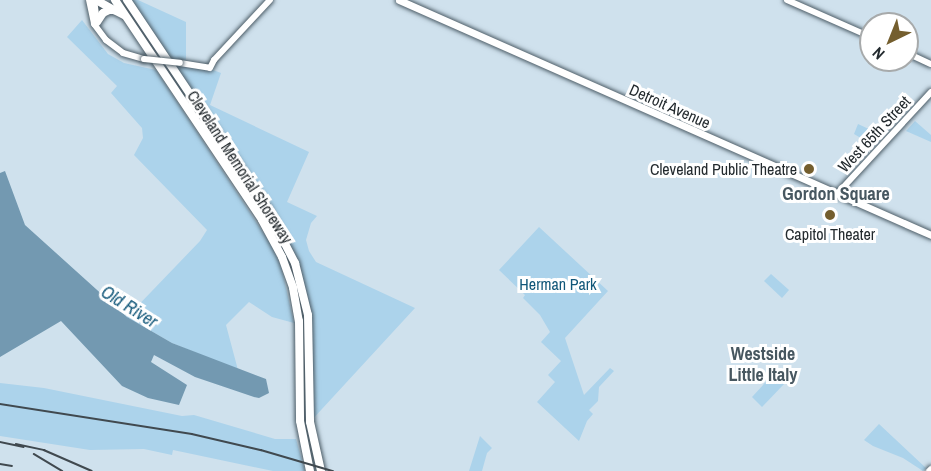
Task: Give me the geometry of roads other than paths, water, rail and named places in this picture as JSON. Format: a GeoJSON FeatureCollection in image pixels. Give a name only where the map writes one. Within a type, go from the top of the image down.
{"type":"FeatureCollection","features":[{"type":"Feature","properties":{"kind":"highway"},"geometry":{"type":"LineString","coordinates":[[95,0],[125,15]]}},
{"type":"Feature","properties":{"kind":"highway","name":"Cleveland Memorial Shoreway"},"geometry":{"type":"LineString","coordinates":[[115,0],[262,220],[285,264],[299,321],[300,421],[310,471]]}},
{"type":"Feature","properties":{"kind":"highway","name":"Cleveland Memorial Shoreway"},"geometry":{"type":"LineString","coordinates":[[128,0],[277,225],[295,263],[308,315],[310,422],[321,471]]}},
{"type":"Feature","properties":{"kind":"highway"},"geometry":{"type":"LineString","coordinates":[[97,22],[103,13],[114,10]]}},
{"type":"Feature","properties":{"kind":"main road","name":"Detroit Avenue"},"geometry":{"type":"LineString","coordinates":[[399,0],[931,235]]}},
{"type":"Feature","properties":{"kind":"street"},"geometry":{"type":"LineString","coordinates":[[88,0],[92,18],[100,31],[120,52],[144,59],[210,68],[214,60],[270,0]]}},
{"type":"Feature","properties":{"kind":"street"},"geometry":{"type":"LineString","coordinates":[[95,0],[100,31]]}},
{"type":"Feature","properties":{"kind":"street"},"geometry":{"type":"LineString","coordinates":[[787,0],[859,32]]}},
{"type":"Feature","properties":{"kind":"street","name":"West 65th Street"},"geometry":{"type":"LineString","coordinates":[[837,194],[931,92]]}},
{"type":"Feature","properties":{"kind":"railway"},"geometry":{"type":"LineString","coordinates":[[0,404],[192,434],[261,450],[333,471]]}},
{"type":"Feature","properties":{"kind":"railway"},"geometry":{"type":"LineString","coordinates":[[0,442],[23,447]]}},
{"type":"Feature","properties":{"kind":"railway"},"geometry":{"type":"LineString","coordinates":[[16,444],[44,450],[92,471]]}},
{"type":"Feature","properties":{"kind":"railway"},"geometry":{"type":"LineString","coordinates":[[34,454],[62,471]]}},
{"type":"Feature","properties":{"kind":"railway"},"geometry":{"type":"LineString","coordinates":[[0,464],[12,466]]}},
{"type":"Feature","properties":{"kind":"place","name":"Cleveland Public Theatre"},"geometry":{"type":"Point","coordinates":[809,169]}},
{"type":"Feature","properties":{"kind":"place","name":"Capitol Theater"},"geometry":{"type":"Point","coordinates":[830,215]}},
{"type":"Feature","properties":{"kind":"district","name":"Gordon Square"},"geometry":{"type":"Point","coordinates":[836,194]}},
{"type":"Feature","properties":{"kind":"district","name":"Westside Little Italy"},"geometry":{"type":"Point","coordinates":[763,365]}},
{"type":"Feature","properties":{"kind":"park label","name":"Herman Park"},"geometry":{"type":"Point","coordinates":[558,284]}},
{"type":"Feature","properties":{"kind":"water label","name":"Old River"},"geometry":{"type":"Point","coordinates":[129,307]}}]}
